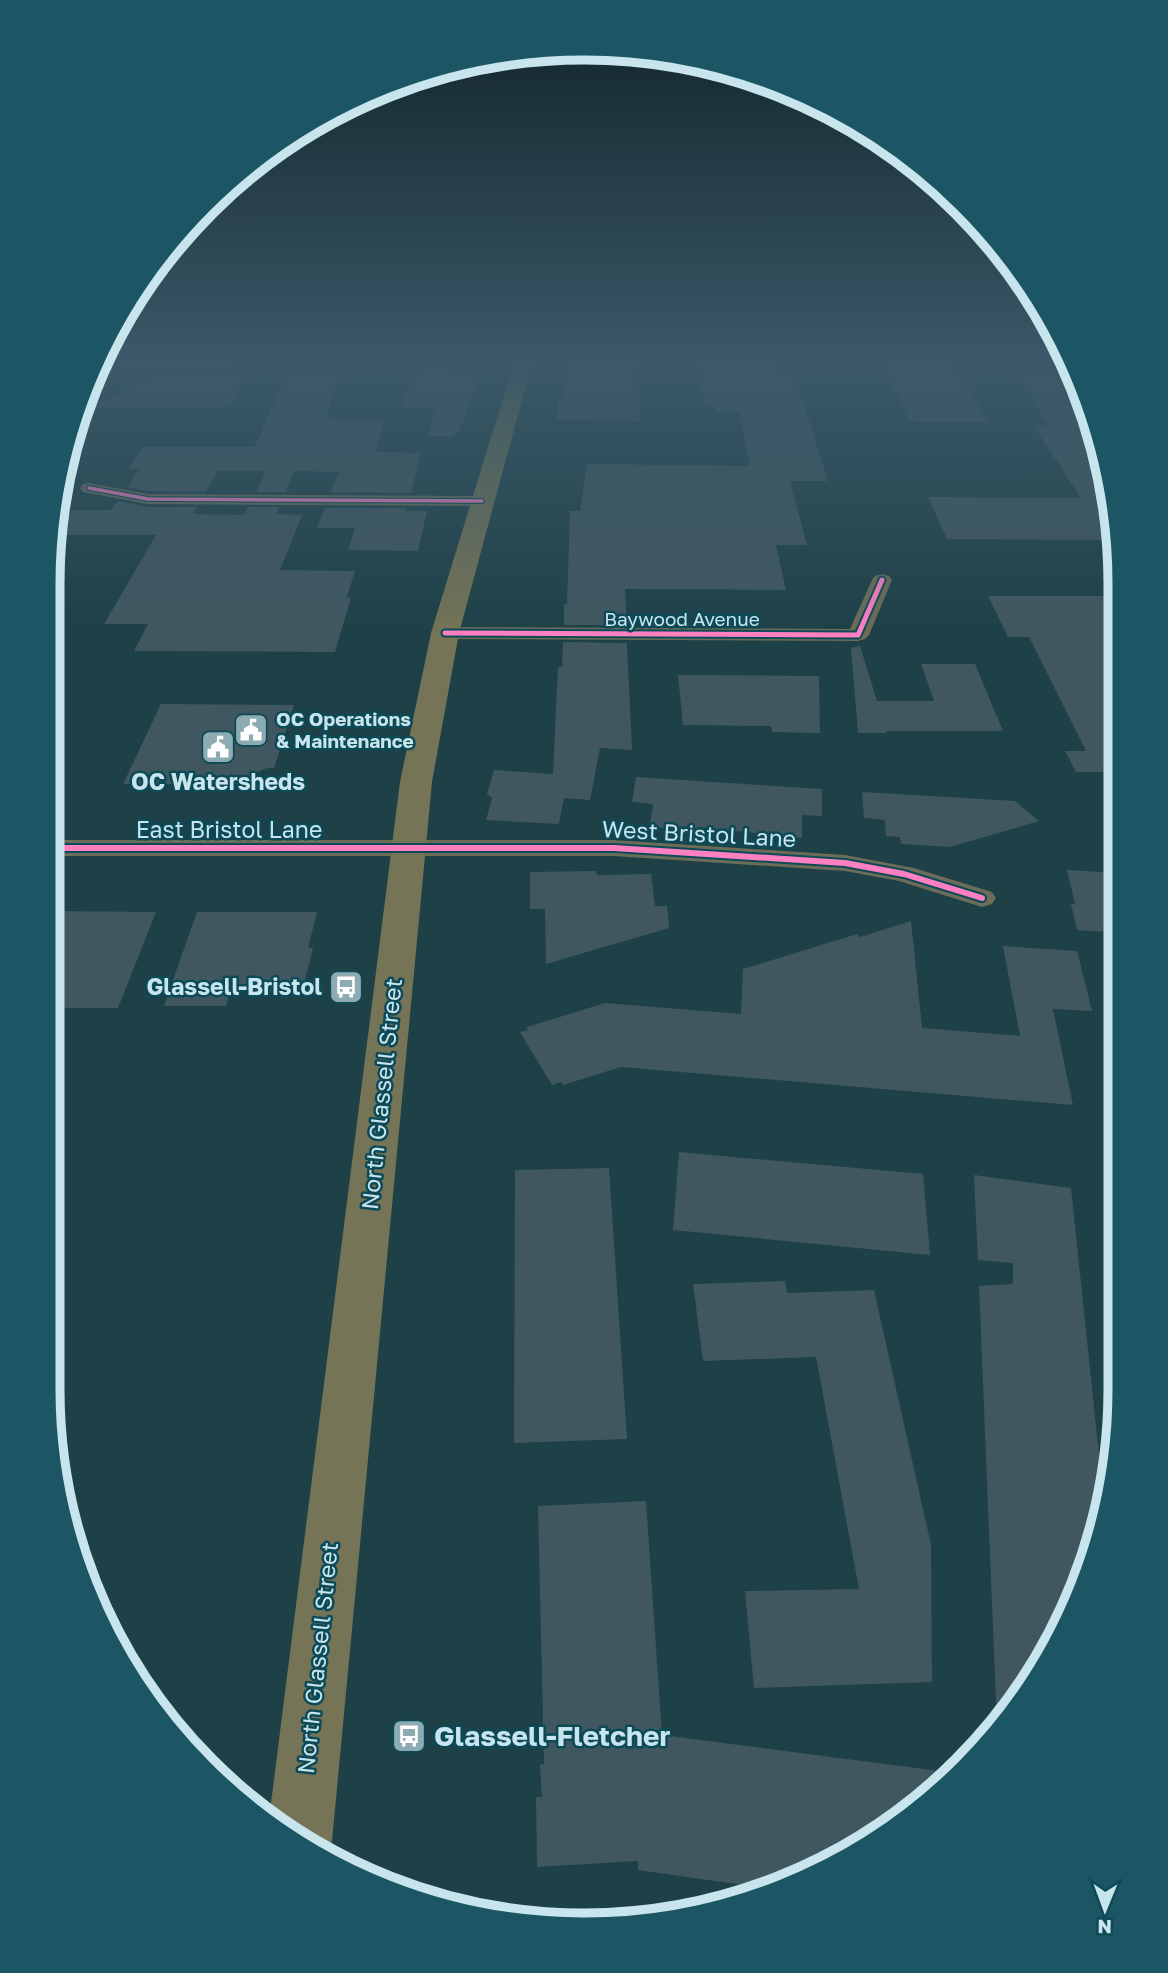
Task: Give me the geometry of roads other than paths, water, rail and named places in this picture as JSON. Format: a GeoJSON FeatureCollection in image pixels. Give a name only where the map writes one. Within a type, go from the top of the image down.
{"type":"FeatureCollection","features":[{"type":"Feature","properties":{"kind":"main road","name":"North Glassell Street"},"geometry":{"type":"LineString","coordinates":[[300,1830],[416,782],[444,633],[497,451]]}},
{"type":"Feature","properties":{"kind":"street"},"geometry":{"type":"LineString","coordinates":[[89,488],[148,499],[482,501]]}},
{"type":"Feature","properties":{"kind":"street","name":"Baywood Avenue"},"geometry":{"type":"LineString","coordinates":[[444,633],[858,635],[882,580]]}},
{"type":"Feature","properties":{"kind":"street","name":"East Bristol Lane"},"geometry":{"type":"LineString","coordinates":[[60,848],[409,850]]}},
{"type":"Feature","properties":{"kind":"street","name":"West Bristol Lane"},"geometry":{"type":"LineString","coordinates":[[409,850],[614,848],[845,863],[904,874],[982,898]]}},
{"type":"Feature","properties":{"kind":"place","name":"OC Operations & Maintenance"},"geometry":{"type":"Point","coordinates":[251,730]}},
{"type":"Feature","properties":{"kind":"place","name":"OC Watersheds"},"geometry":{"type":"Point","coordinates":[218,747]}},
{"type":"Feature","properties":{"kind":"place","name":"Glassell-Bristol"},"geometry":{"type":"Point","coordinates":[346,987]}},
{"type":"Feature","properties":{"kind":"place","name":"Glassell-Fletcher"},"geometry":{"type":"Point","coordinates":[409,1736]}}]}
